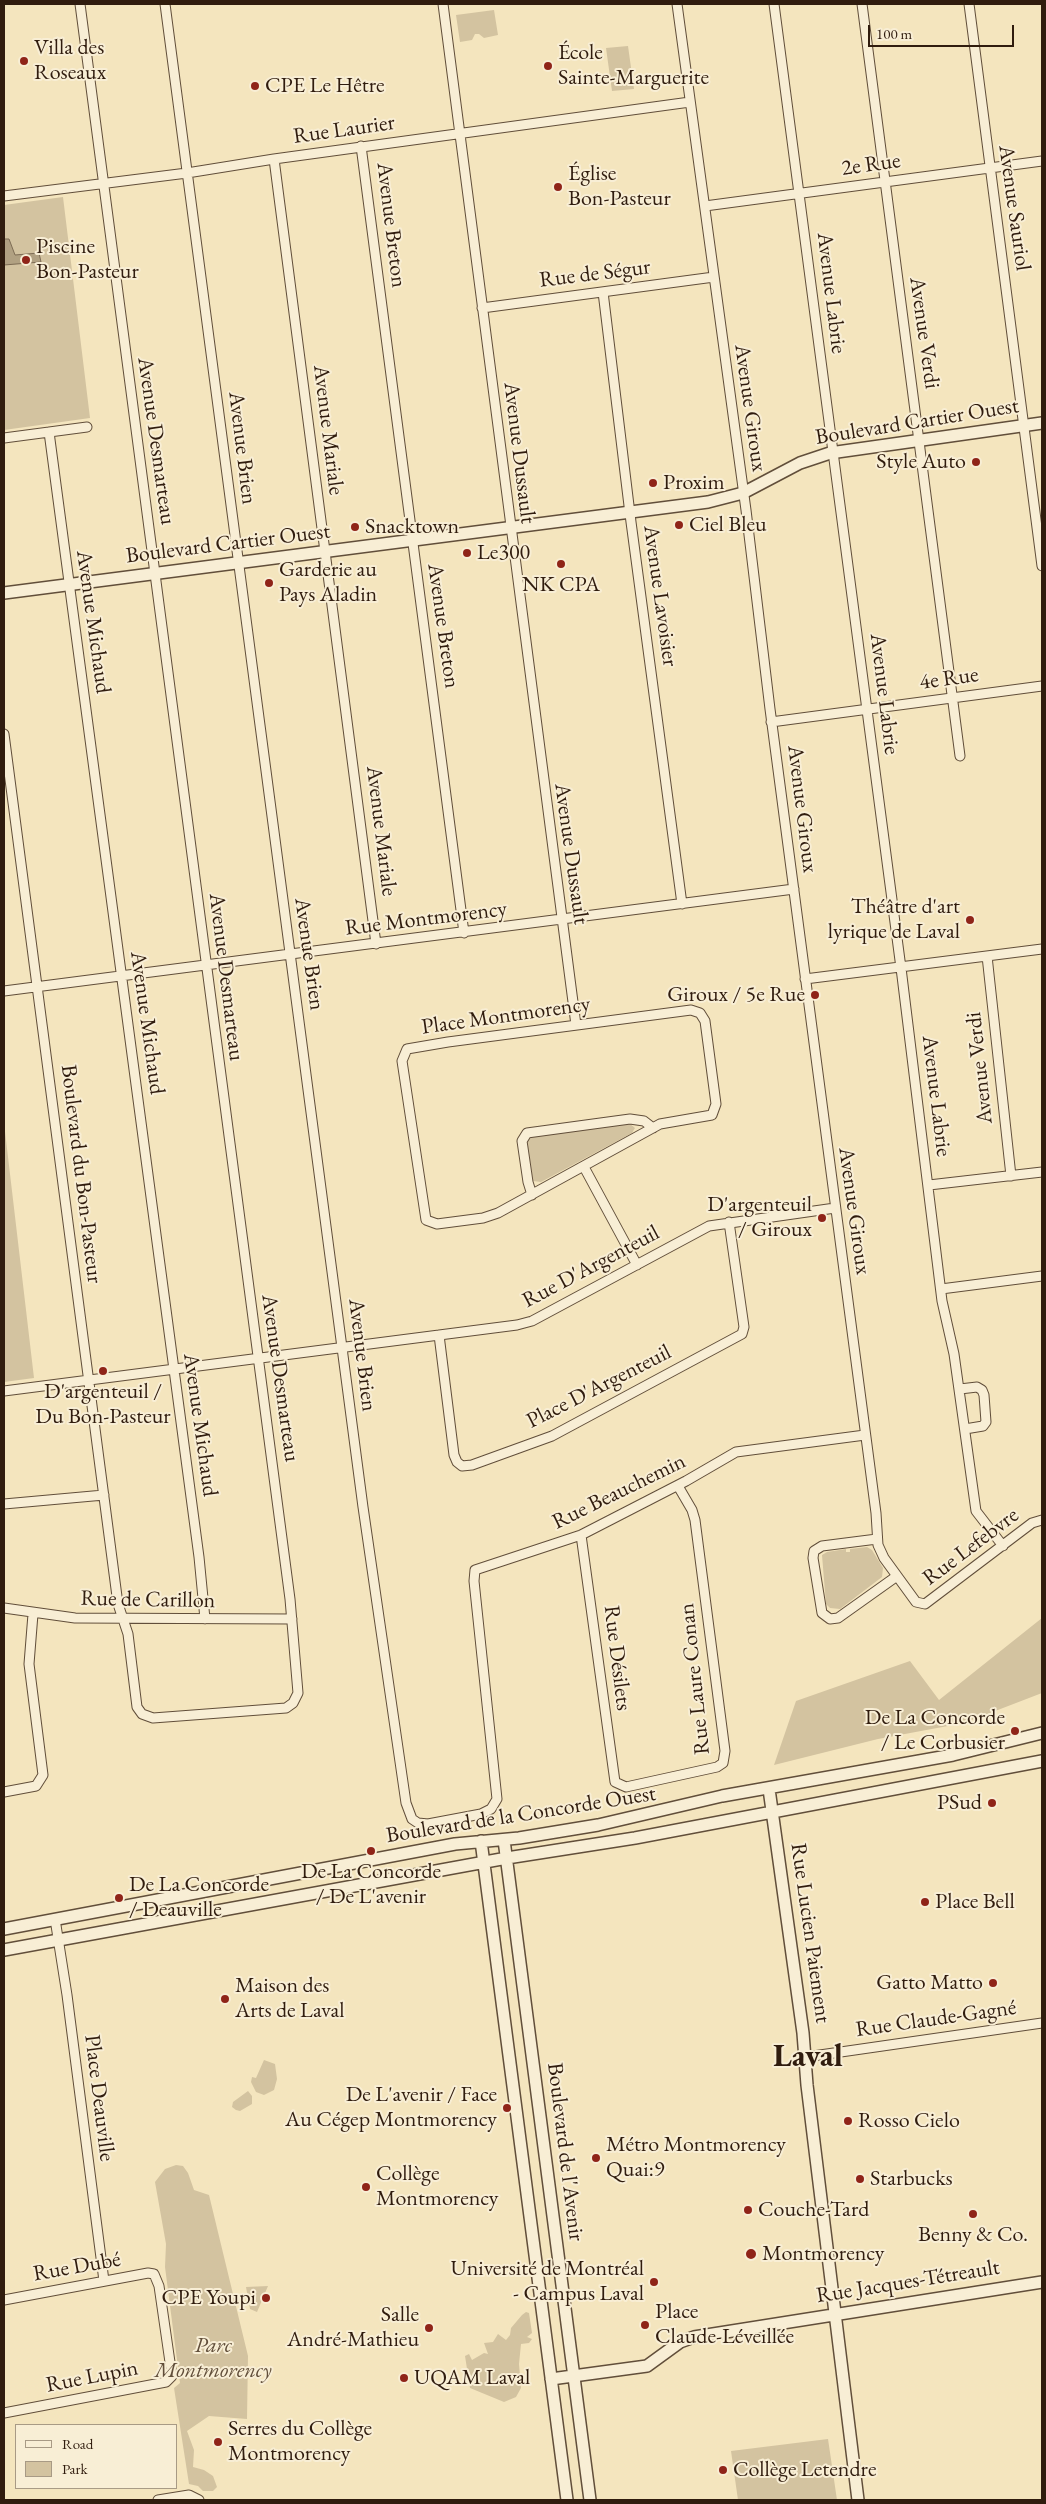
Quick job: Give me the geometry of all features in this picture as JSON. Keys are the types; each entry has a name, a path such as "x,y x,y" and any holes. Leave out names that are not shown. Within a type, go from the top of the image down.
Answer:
{"street":[{"name":"Avenue Desmarteau","path":"80,4 259,1359 292,1619 298,1689 296,1699 291,1705 283,1708 153,1718 142,1714 137,1707 128,1634 123,1619"},
{"name":"Avenue Brien","path":"165,4 364,1515 407,1811 416,1822 428,1824 483,1814 495,1805"},
{"name":"Avenue Dussault","path":"442,4 576,1025"},
{"name":"Avenue Giroux","path":"677,4 876,1513 877,1539 881,1553 916,1602 922,1604"},
{"name":"Avenue Labrie","path":"774,4 901,968 941,1289 960,1389 976,1511 1003,1546"},
{"name":"Avenue Verdi","path":"862,4 960,756"},
{"name":"Avenue Sauriol","path":"969,4 1042,566"},
{"name":"Rue Laurier","path":"4,196 187,173 361,146 690,102"},
{"name":"Avenue Breton","path":"361,146 464,933"},
{"name":"Avenue Mariale","path":"274,159 376,944"},
{"name":"2e Rue","path":"705,206 1042,161"},
{"name":"Rue de Ségur","path":"482,308 714,277"},
{"name":"Avenue Lavoisier","path":"603,292 682,904"},
{"name":"Boulevard Cartier Ouest","path":"4,593 704,503 743,493 805,461 833,452 1042,423"},
{"path":"4,438 87,427"},
{"name":"Avenue Michaud","path":"49,432 174,1370 205,1619"},
{"name":"4e Rue","path":"771,722 1042,686"},
{"name":"Boulevard du Bon-Pasteur","path":"4,734 118,1604 123,1619"},
{"name":"Rue Montmorency","path":"4,991 794,889"},
{"path":"805,980 1042,949"},
{"name":"Avenue Verdi","path":"987,956 1010,1176"},
{"name":"Place Montmorency","path":"691,1010 702,1014 705,1021 715,1111 708,1118 662,1123 653,1128 502,1211 483,1218 437,1224 427,1221 423,1213 403,1055 405,1051 412,1047 691,1010"},
{"path":"532,1195 528,1182 522,1141 525,1134 630,1119 647,1122 653,1128"},
{"path":"584,1167 637,1265"},
{"path":"929,1185 1042,1172"},
{"name":"Rue D'Argenteuil","path":"4,1390 174,1370 527,1323 703,1229 729,1222 835,1208"},
{"name":"Place D'Argenteuil","path":"439,1335 456,1462 462,1466 472,1465 552,1436 734,1340 742,1334 744,1327 729,1222"},
{"path":"941,1289 1042,1276"},
{"path":"960,1389 977,1388 982,1390 984,1395 986,1422 983,1426 965,1429"},
{"name":"Rue Beauchemin","path":"495,1805 498,1794 474,1572 478,1568 581,1535 678,1486 742,1450 865,1435"},
{"name":"Rue Laure Conan","path":"617,1784 626,1787 711,1769 721,1765 724,1759 694,1515 678,1486"},
{"path":"4,1504 104,1495"},
{"name":"Rue Lefebvre","path":"922,1604 930,1602 1032,1524 1042,1520"},
{"name":"Rue Désilets","path":"581,1535 612,1768 617,1784"},
{"path":"877,1539 822,1546 814,1551 813,1560 822,1612 830,1619 838,1618 897,1576"},
{"name":"Rue de Carillon","path":"4,1608 34,1614 75,1618 292,1619"},
{"path":"4,1792 36,1786 43,1778 29,1664 34,1614"},
{"name":"Boulevard de la Concorde Ouest","path":"4,1928 455,1844 504,1840 598,1826 722,1796 953,1755 1042,1733"},
{"name":"Boulevard de la Concorde Ouest","path":"4,1950 484,1862 626,1839 1042,1761"},
{"name":"Rue Lucien Paiement","path":"769,1789 806,2057 807,2085 858,2500"},
{"name":"Boulevard de l'Avenir","path":"504,1840 590,2500"},
{"name":"Boulevard de l'Avenir","path":"481,1841 567,2500"},
{"name":"Place Deauville","path":"55,1919 104,2281"},
{"name":"Rue Claude-Gagné","path":"806,2057 1042,2023"},
{"name":"Rue Dubé","path":"4,2300 148,2273 156,2276"},
{"name":"Rue Lupin","path":"4,2413 170,2380 172,2375 156,2276"},
{"name":"Rue Jacques-Tétreault","path":"551,2379 647,2366 689,2338 1042,2282"},
{"path":"158,2500 189,2495 199,2500"}],"green space":[{"path":"494,10 498,35 484,38 479,34 475,34 472,40 460,42 456,15"},
{"path":"628,46 634,89 612,91 606,48"},
{"path":"63,197 90,418 4,430 4,205"},
{"path":"4,1123 34,1378 4,1382"},
{"path":"629,1123 635,1128 632,1133 541,1182 533,1181 527,1142 531,1136"},
{"path":"867,1547 872,1550 883,1568 882,1577 840,1609 830,1608 826,1604 822,1555 827,1552 846,1549 846,1552 850,1552 850,1549"},
{"path":"1042,1618 1042,1693 964,1723 878,1739 774,1765 796,1701 910,1661 939,1700"},
{"path":"264,2060 275,2064 277,2079 274,2090 264,2095 256,2092 251,2082 252,2077 256,2078"},
{"path":"248,2091 252,2096 252,2104 240,2111 232,2107 233,2102"},
{"name":"Parc Montmorency","path":"176,2165 183,2166 188,2173 194,2190 209,2195 248,2356 247,2419 209,2416 187,2431 194,2450 193,2467 204,2470 213,2476 217,2487 213,2491 203,2491 198,2486 189,2484 174,2388 180,2383 165,2267 166,2244 155,2182 165,2169"},
{"path":"268,2286 257,2312 250,2309 246,2287"},
{"path":"526,2312 529,2313 532,2333 527,2337 532,2339 529,2343 521,2344 519,2364 521,2388 516,2397 504,2402 470,2388 465,2356 469,2354 472,2360 484,2353 488,2354 484,2343 493,2342 498,2334 506,2340 510,2335 511,2328"},
{"path":"828,2439 837,2500 738,2500 731,2451"}],"shaded area":[{"name":"Piscine Bon-Pasteur","path":"4,239 9,239 15,255 39,253 41,262 4,265"}],"place":[{"name":"Villa des Roseaux","path":"24,61"},
{"name":"École Sainte-Marguerite","path":"548,66"},
{"name":"CPE Le Hêtre","path":"255,86"},
{"name":"Église Bon-Pasteur","path":"558,187"},
{"name":"Piscine Bon-Pasteur","path":"26,260"},
{"name":"Style Auto","path":"976,462"},
{"name":"Proxim","path":"653,483"},
{"name":"Ciel Bleu","path":"679,525"},
{"name":"Snacktown","path":"355,527"},
{"name":"Le300","path":"467,553"},
{"name":"NK CPA","path":"561,564"},
{"name":"Garderie au Pays Aladin","path":"269,583"},
{"name":"Théâtre d'art lyrique de Laval","path":"970,920"},
{"name":"Giroux / 5e Rue","path":"815,995"},
{"name":"D'argenteuil / Giroux","path":"822,1218"},
{"name":"D'argenteuil / Du Bon-Pasteur","path":"103,1371"},
{"name":"De La Concorde / Le Corbusier","path":"1015,1731"},
{"name":"PSud","path":"992,1803"},
{"name":"De La Concorde / De L'avenir","path":"371,1851"},
{"name":"De La Concorde / Deauville","path":"119,1898"},
{"name":"Place Bell","path":"925,1902"},
{"name":"Gatto Matto","path":"993,1983"},
{"name":"Maison des Arts de Laval","path":"225,1999"},
{"name":"De L'avenir / Face Au Cégep Montmorency","path":"507,2108"},
{"name":"Rosso Cielo","path":"848,2121"},
{"name":"Métro Montmorency Quai:9","path":"596,2158"},
{"name":"Starbucks","path":"860,2179"},
{"name":"Collège Montmorency","path":"366,2187"},
{"name":"Couche-Tard","path":"748,2210"},
{"name":"Benny & Co.","path":"973,2214"},
{"name":"Montmorency","path":"751,2254"},
{"name":"Université de Montréal - Campus Laval","path":"654,2282"},
{"name":"CPE Youpi","path":"266,2298"},
{"name":"Place Claude-Léveillée","path":"645,2325"},
{"name":"Salle André-Mathieu","path":"429,2328"},
{"name":"UQAM Laval","path":"404,2378"},
{"name":"Serres du Collège Montmorency","path":"218,2442"},
{"name":"Collège Letendre","path":"723,2470"}],"district":[{"name":"Laval","path":"808,2057"}]}
